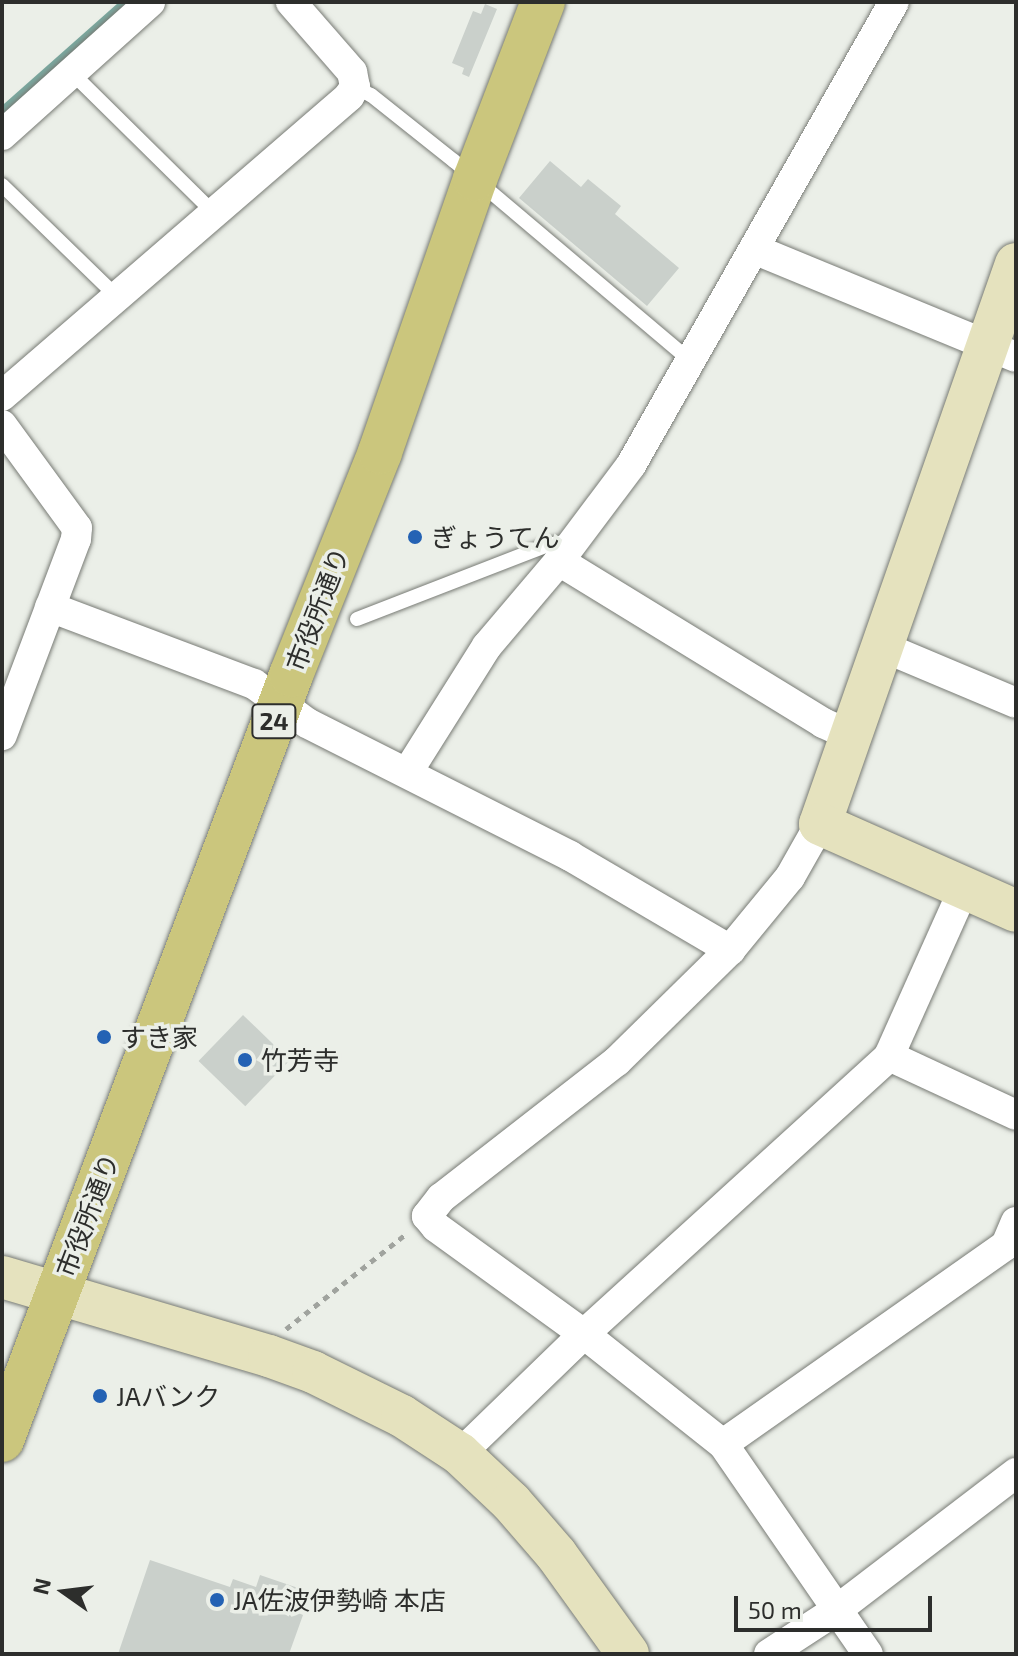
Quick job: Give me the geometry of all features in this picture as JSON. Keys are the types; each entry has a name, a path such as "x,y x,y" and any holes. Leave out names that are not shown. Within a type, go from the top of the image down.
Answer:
{"main road":[{"name":"市役所通り","path":"2,1440 281,703 380,452 475,179 543,2"}],"street":[{"path":"6,124 150,2"},
{"path":"2,396 355,87 352,72 291,2"},
{"path":"407,773 487,646 631,465 894,2"},
{"path":"754,249 1001,351"},
{"path":"868,1654 723,1444 584,1334 436,1227 427,1216 441,1198 617,1061 730,950 790,877 820,824 883,647 1001,351 1016,264"},
{"path":"2,425 77,528 2,735"},
{"path":"565,551 823,723 852,736"},
{"path":"50,607 254,684 307,723 570,856 730,950"},
{"path":"883,647 1016,703"},
{"path":"820,824 1016,911"},
{"path":"460,1454 584,1334 889,1056 964,888"},
{"path":"889,1056 1016,1115"},
{"path":"723,1444 1006,1245 1016,1222"},
{"path":"2,1277 313,1372 379,1403 460,1454 533,1525 628,1654"},
{"path":"769,1654 838,1609 1016,1473"}],"lane":[{"path":"71,72 214,213"},
{"path":"355,87 371,95 475,179 691,361"},
{"path":"2,185 116,296"},
{"path":"357,619 548,545 565,551"}],"path":[{"path":"283,1333 414,1228"}],"building":[{"path":"485,4 497,9 469,77 462,74 464,68 452,63 473,11 481,14"},
{"path":"550,161 581,187 588,179 621,206 615,214 679,268 647,306 519,198"},
{"name":"竹芳寺","path":"243,1015 290,1060 245,1106 199,1061"},
{"name":"JA佐波伊勢崎 本店","path":"150,1560 230,1587 233,1579 256,1587 260,1575 301,1589 294,1611 303,1615 289,1654 118,1654"}],"waterway":[{"path":"2,111 125,2"}],"place":[{"name":"ぎょうてん","path":"415,537"},
{"name":"すき家","path":"104,1037"},
{"name":"竹芳寺","path":"245,1060"},
{"name":"JAバンク","path":"100,1396"},
{"name":"JA佐波伊勢崎 本店","path":"217,1600"}]}
